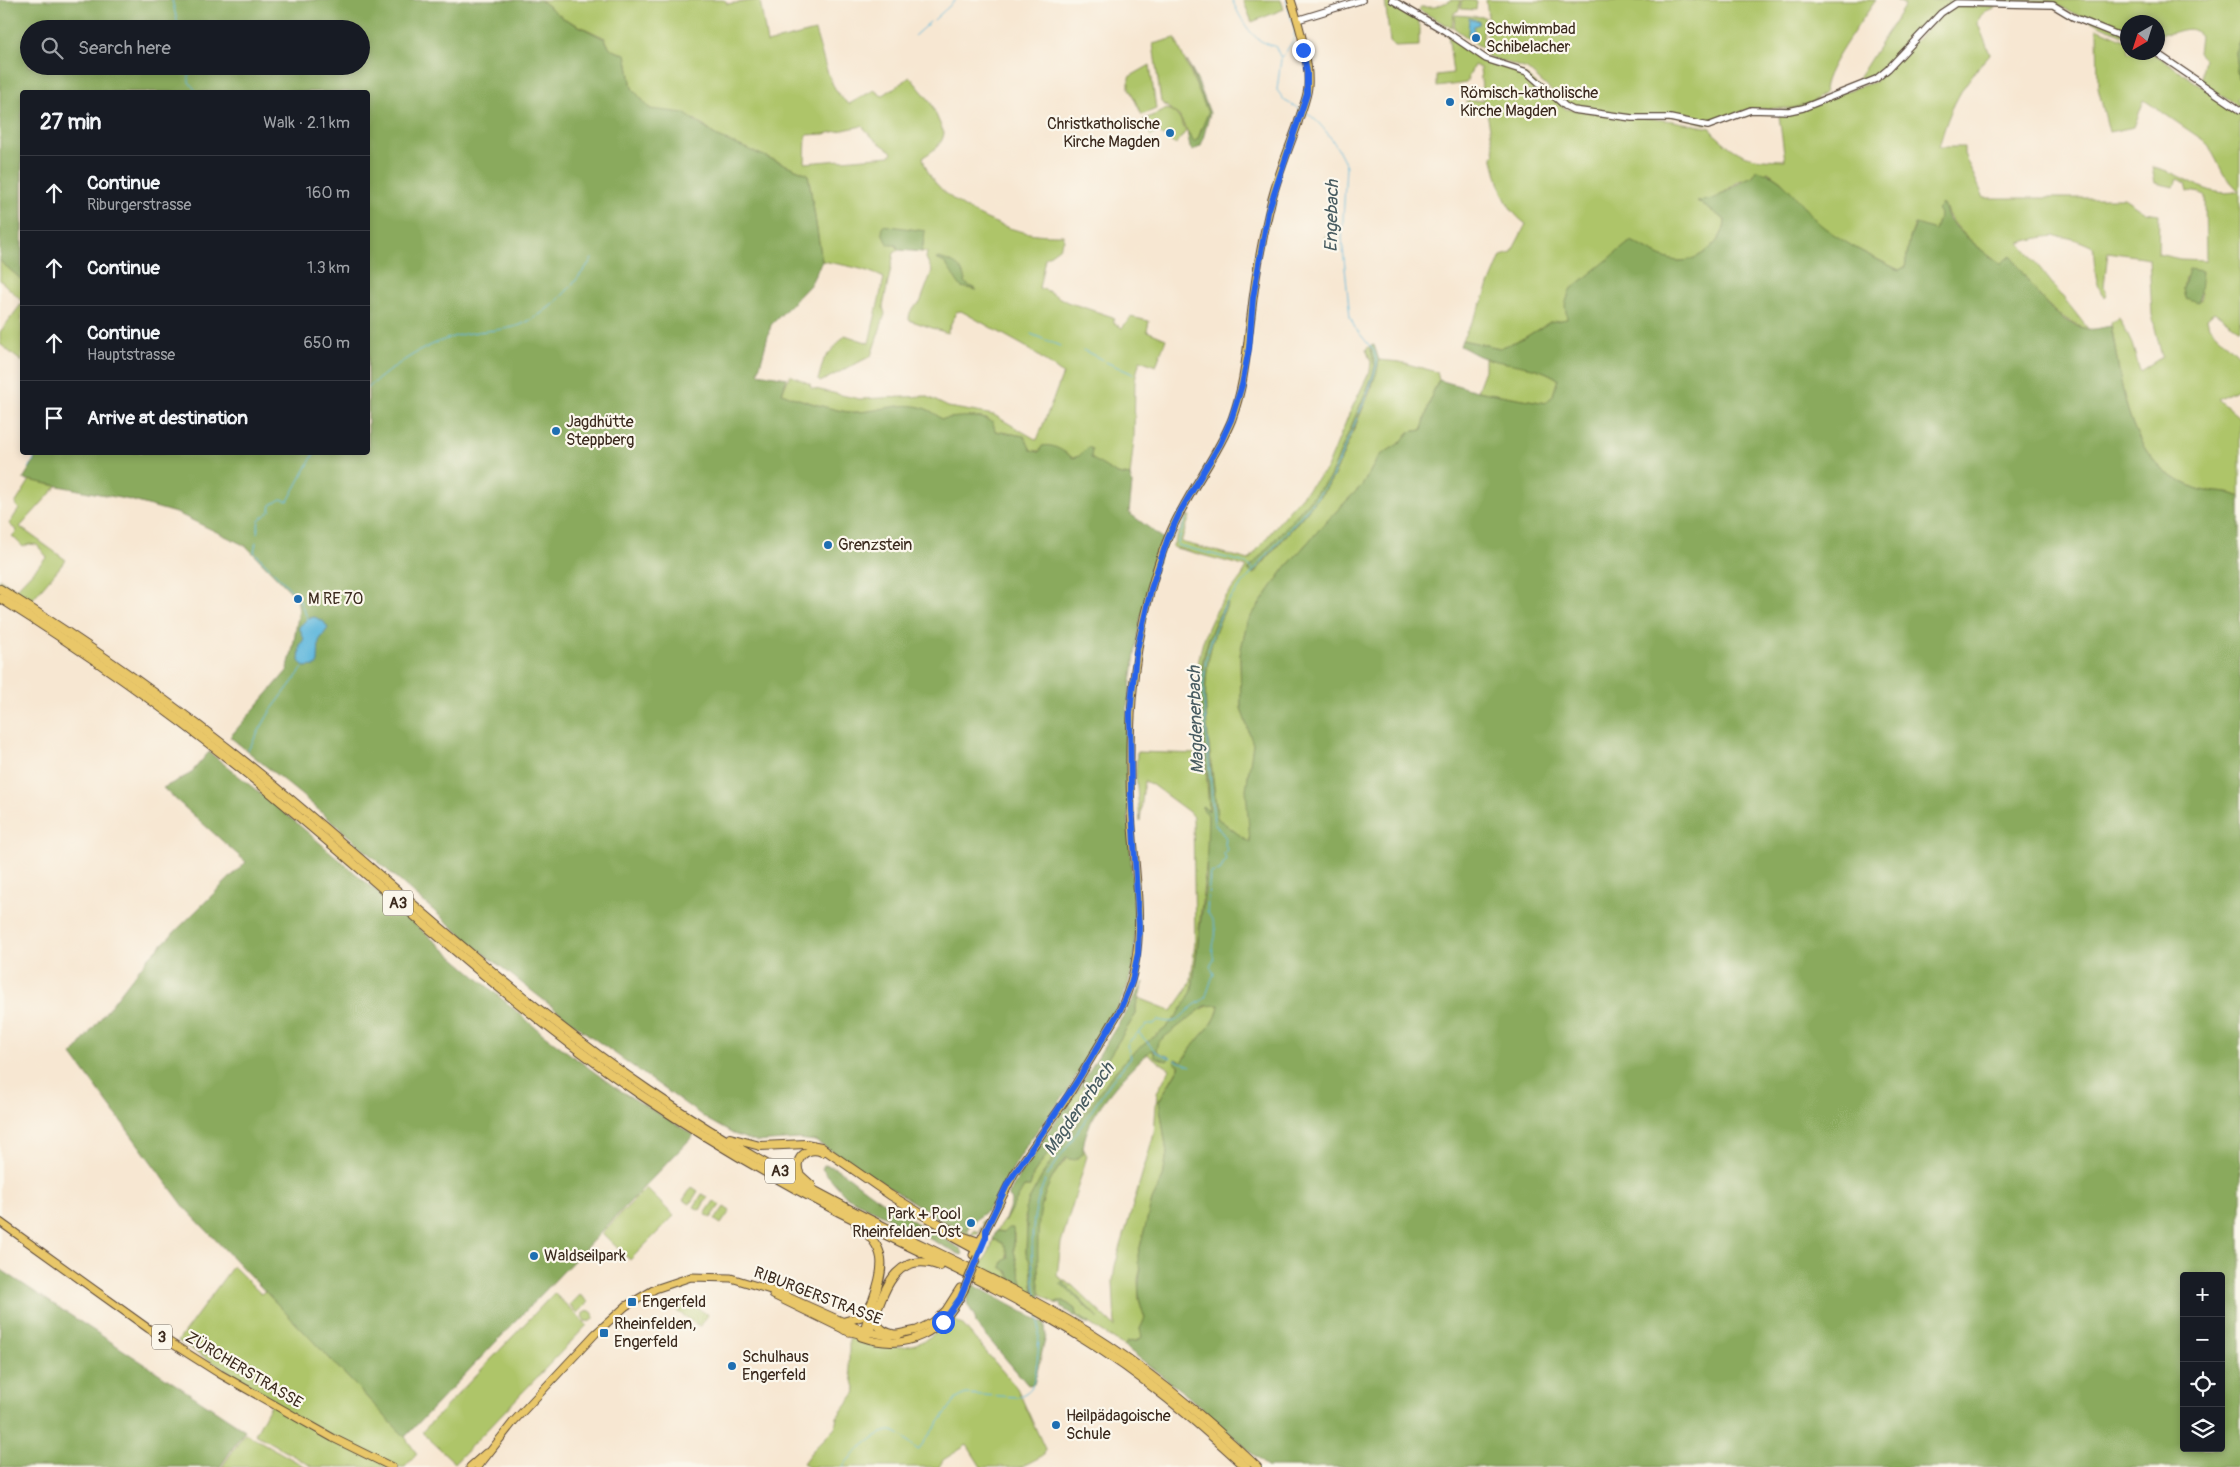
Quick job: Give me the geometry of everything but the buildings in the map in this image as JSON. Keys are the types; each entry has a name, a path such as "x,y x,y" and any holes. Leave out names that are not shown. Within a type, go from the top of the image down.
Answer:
{"highway":[{"name":"A3","path":"0,589 110,661 204,730 301,808 451,939 530,1004 619,1070 712,1132 848,1209 1018,1297 1141,1377 1195,1421 1246,1467"},
{"name":"A3","path":"0,598 97,661 213,747 309,825 483,976 568,1042 643,1096 707,1138 836,1211 975,1279 1055,1313 1103,1342 1145,1371 1194,1410 1257,1467"},
{"path":"712,1132 753,1146 806,1144 821,1147 890,1195 960,1236 977,1250"},
{"path":"848,1209 811,1184 798,1171 800,1158 807,1151 819,1150 920,1219 977,1250"},
{"path":"836,1211 870,1236 877,1245 882,1260 881,1279 872,1303 866,1334"},
{"path":"866,1334 875,1318 890,1279 906,1264 916,1262 930,1263 975,1279"},
{"path":"844,1326 860,1317 872,1303"},
{"path":"875,1318 881,1329 897,1335"},
{"path":"844,1326 866,1334"}],"main road":[{"name":"RIBURGERSTRASSE","path":"866,1334 894,1342 920,1337 940,1325 962,1289 977,1250 1008,1183 1076,1083 1120,1010 1132,981 1138,953 1139,927 1130,785 1130,713 1136,654 1151,589 1168,538 1181,510 1211,460 1231,420 1242,385 1249,348 1253,298 1268,212 1302,110 1308,83 1297,20 1291,0"},
{"name":"ZÜRCHERSTRASSE","path":"0,1222 149,1329 220,1374 332,1438 384,1465 392,1467"},
{"name":"RIBURGERSTRASSE","path":"470,1467 488,1451 608,1321 626,1306 655,1289 680,1281 717,1280 755,1288 844,1326"},
{"name":"RIBURGERSTRASSE","path":"866,1334 897,1335 917,1330 928,1326 953,1306"},
{"name":"RIBURGERSTRASSE","path":"478,1467 488,1451"}],"street":[{"path":"1297,20 1362,0"},
{"path":"1392,0 1445,31 1486,59 1527,72 1565,106 1573,110 1632,118 1670,118 1703,126 1714,125 1751,110 1797,110 1870,82 1888,69 1941,12 1956,3 2053,5 2073,17 2120,36"},
{"path":"2165,59 2240,110"}],"green space":[{"path":"0,0 540,0 563,18 605,39 608,46 613,50 626,54 632,88 650,109 684,113 718,137 808,174 822,261 810,285 771,325 758,373 787,378 782,393 815,404 849,412 908,405 930,411 941,419 967,417 987,419 993,422 995,431 1024,436 1031,450 1039,452 1042,446 1046,445 1059,449 1073,458 1079,456 1088,447 1092,449 1091,458 1117,474 1130,476 1132,484 1129,513 1164,539 1140,621 1127,709 1127,786 1135,935 1134,963 1127,988 1115,1014 1066,1093 1030,1140 987,1211 964,1230 937,1217 815,1141 799,1139 756,1142 733,1134 708,1120 582,1030 473,945 305,798 230,737 287,671 299,610 297,598 246,546 179,514 130,500 23,479 36,455 370,455 370,90 20,90 20,278 0,261"},
{"path":"540,0 723,0 727,4 760,0 767,43 815,31 831,81 842,98 849,104 874,90 882,96 910,77 930,101 944,133 939,144 923,157 927,171 936,184 948,196 963,206 995,223 1029,233 1063,235 1064,240 1059,248 1045,258 1039,288 1067,302 1113,317 1114,323 1122,328 1131,317 1149,321 1147,331 1166,339 1156,366 1140,360 1135,379 1134,439 1130,476 1117,474 1094,461 1091,458 1088,447 1079,456 1073,458 1058,452 1030,450 1024,436 995,431 988,419 972,417 941,419 931,411 909,406 848,412 782,393 790,375 810,384 811,388 859,399 926,396 948,407 994,415 1037,440 1063,374 1026,347 961,311 956,312 947,333 909,320 912,310 920,303 932,271 926,258 927,252 922,252 925,231 908,230 896,245 899,250 894,253 883,307 885,314 871,356 820,382 818,380 824,359 845,335 869,343 884,278 862,269 822,261 808,174 718,137 696,120 650,109 632,88 626,54 613,50 605,38 563,18","holes":["862,126 874,139 892,152 890,156 805,163 806,135 824,134"]},
{"path":"1243,0 1281,0 1284,9 1252,22"},
{"path":"1385,0 1419,18 1419,46 1395,47 1390,42"},
{"path":"1452,0 1460,0 1459,10 1454,13 1452,28 1419,10 1420,7 1435,7"},
{"path":"1461,0 1477,1 1476,10 1461,9"},
{"path":"1486,0 1876,0 1835,61 1825,85 1825,93 1812,102 1793,108 1749,109 1706,124 1678,116 1636,116 1574,108 1564,102 1527,69 1486,56 1488,15"},
{"path":"1896,0 2240,0 2240,40 2235,52 2238,78 2240,78 2240,95 2237,99 2238,102 2240,100 2240,108 2202,82 2204,59 2198,53 2200,36 2196,32 2187,29 2165,33 2165,15 2120,15 2120,34 2051,2 1955,1 1935,15 1885,68 1854,85 1905,5"},
{"path":"1953,5 1995,6 1981,15 1978,24 1990,54 1971,76 1958,97 1952,108 1939,147 1964,147 1964,154 1984,198 2124,198 2145,212 2159,214 2158,254 2180,259 2206,260 2205,196 2201,193 2188,191 2186,183 2177,179 2174,187 2155,183 2152,167 2174,174 2205,189 2227,193 2239,191 2224,175 2209,146 2203,140 2144,100 2134,127 2109,132 2098,88 2097,28 2120,38 2120,60 2164,60 2240,113 2240,329 2214,312 2207,318 2209,326 2240,356 2240,388 2218,399 2240,418 2240,497 2230,493 2201,490 2169,475 2149,454 2131,420 2125,401 2111,323 2119,317 2132,344 2140,371 2162,357 2152,315 2149,258 2108,252 2104,286 2107,296 2105,298 2101,293 2097,280 2093,247 2074,239 2057,236 2020,243 2089,330 2064,317 2043,300 2026,279 2011,255 2000,264 1977,246 1953,222 1946,208 1940,214 1935,230 1915,224 1910,238 1905,267 1899,270 1849,245 1822,227 1781,181 1768,172 1739,181 1706,206 1725,220 1721,235 1702,254 1686,260 1672,260 1630,241 1568,319 1550,322 1524,338 1500,348 1462,340 1480,307 1501,256 1511,253 1526,224 1518,218 1503,194 1492,156 1495,154 1487,113 1466,111 1467,101 1483,100 1480,68 1474,65 1466,83 1437,87 1437,75 1453,73 1448,34 1490,64 1514,69 1527,76 1566,109 1673,121 1711,128 1713,133 1731,148 1753,158 1785,160 1779,116 1781,112 1874,82","holes":["2185,277 2201,293 2201,300 2185,298 2183,289"]},
{"name":"Schwimmbad Schibelacher","path":"1455,15 1485,17 1482,48 1454,28"},
{"path":"1175,38 1208,113 1198,139 1194,143 1179,116 1161,102 1153,44"},
{"path":"2240,40 2240,78 2238,78 2235,52"},
{"path":"1187,61 1198,82 1210,113 1201,146 1193,151 1190,148 1187,131 1194,142 1198,138 1208,113"},
{"path":"1150,65 1156,109 1142,115 1129,88 1129,77"},
{"path":"1167,109 1177,115 1186,131 1177,143 1174,144 1158,132 1151,136 1143,120"},
{"path":"1756,170 1777,178 1825,228 1861,251 1899,270 1905,267 1910,238 1916,224 1935,230 1940,214 1937,209 1942,204 1949,219 1955,226 2000,264 2011,255 2043,300 2064,319 2076,326 2088,329 2111,326 2121,383 2131,421 2149,455 2165,472 2195,488 2230,493 2240,497 2240,1467 1267,1467 1189,1397 1124,1346 1127,1342 1137,1341 1142,1337 1140,1329 1145,1318 1139,1293 1141,1268 1138,1263 1138,1255 1152,1200 1163,1177 1167,1153 1159,1101 1180,1066 1174,1063 1176,1059 1182,1062 1216,1017 1219,1005 1205,1006 1158,1042 1156,1050 1170,1057 1167,1061 1154,1056 1154,1051 1151,1050 1130,1071 1097,1111 1084,1140 1083,1154 1075,1160 1066,1158 1056,1172 1048,1186 1040,1214 1038,1228 1038,1275 1040,1298 1034,1294 1031,1264 1026,1253 1027,1226 1025,1209 1029,1200 1046,1169 1111,1076 1130,1055 1166,1028 1179,1013 1192,991 1206,878 1208,815 1202,806 1209,811 1201,705 1201,679 1204,654 1212,629 1226,603 1228,604 1216,631 1209,657 1206,683 1208,736 1217,818 1250,843 1246,789 1253,744 1241,708 1240,654 1247,622 1285,568 1363,484 1379,456 1400,443 1409,432 1422,430 1432,394 1439,380 1477,391 1546,403 1553,395 1558,379 1550,374 1482,357 1460,346 1462,340 1500,348 1524,338 1550,322 1567,319 1565,305 1570,290 1631,241 1672,260 1686,260 1702,254 1721,235 1725,220 1697,201 1720,195 1753,176"},
{"path":"883,225 925,231 922,252 899,250 896,245 889,245 882,233"},
{"path":"1332,233 1335,234 1335,246 1327,246 1324,237"},
{"path":"939,258 958,266 966,284 977,290 961,287 945,263 936,259"},
{"path":"0,261 20,278 20,299 0,280"},
{"path":"2189,269 2202,271 2199,302 2185,298 2183,289"},
{"path":"20,306 20,360 0,344 0,332"},
{"path":"1374,345 1379,360 1377,372 1335,474 1325,490 1253,574 1248,570 1330,477 1372,377 1375,366 1370,346"},
{"path":"1370,346 1375,366 1372,377 1330,477 1248,570 1254,574 1325,490 1335,474 1372,387 1379,360 1400,362 1437,372 1439,380 1432,394 1422,430 1409,432 1400,443 1379,456 1363,484 1285,568 1247,622 1240,654 1241,708 1253,744 1251,765 1248,773 1250,843 1217,818 1208,736 1206,683 1215,631 1227,605 1226,603 1216,621 1205,650 1200,680 1209,812 1203,806 1208,815 1208,848 1192,991 1179,1013 1166,1028 1130,1055 1111,1076 1046,1169 1029,1200 1025,1218 1027,1226 1026,1253 1031,1264 1034,1294 1021,1288 1022,1283 1014,1251 1014,1233 996,1231 1005,1221 1014,1201 1024,1187 1030,1187 1033,1175 1052,1146 1082,1110 1094,1080 1136,1014 1136,1005 1139,998 1172,1011 1191,980 1195,942 1193,817 1151,784 1144,781 1140,822 1136,776 1137,752 1201,754 1197,715 1197,679 1202,644 1218,608 1247,567 1172,547 1187,516 1190,516 1181,542 1249,560 1287,512 1327,468 1349,414 1370,371 1371,362 1366,349"},
{"path":"1485,358 1523,365 1550,374 1558,379 1553,395 1546,403 1477,391 1485,370"},
{"path":"30,480 57,486 20,527 66,560 30,602 0,583 0,579 16,589 47,557 37,545 29,544 23,547 12,536 17,531 9,524 19,509 15,504"},
{"path":"209,752 292,819 543,1034 616,1088 694,1135 405,1437 186,1209 72,1055 147,959 246,862 163,788 190,774"},
{"path":"1144,982 1136,1005 1136,1014 1094,1080 1082,1110 1052,1147 1033,1175 1030,1187 1024,1187 1004,1222 1012,1200 1009,1194 1020,1174 1068,1102 1071,1106 1070,1116 1072,1117 1085,1091 1082,1085 1073,1097"},
{"path":"1212,1004 1219,1005 1216,1017 1182,1062 1176,1059 1180,1065 1159,1101 1167,1153 1163,1177 1152,1200 1138,1255 1141,1267 1138,1279 1139,1300 1145,1318 1140,1329 1142,1337 1137,1341 1128,1342 1124,1346 1076,1315 1075,1309 1064,1301 1055,1303 1041,1294 1039,1289 1037,1247 1040,1210 1045,1193 1053,1177 1065,1161 1082,1145 1087,1156 1061,1243 1057,1276 1073,1286 1115,1327 1113,1281 1115,1266 1154,1134 1157,1092 1170,1069 1147,1054 1151,1050 1154,1051 1154,1056 1167,1061 1156,1049 1157,1042 1196,1012"},
{"path":"1082,1085 1085,1090 1072,1117 1069,1116 1071,1110 1068,1102"},
{"path":"824,1165 840,1171 893,1209 961,1249 963,1254 961,1255 847,1197 822,1169"},
{"path":"692,1187 698,1191 690,1204 683,1200"},
{"path":"646,1188 674,1216 630,1260 602,1233"},
{"path":"702,1194 708,1197 700,1210 694,1207"},
{"path":"714,1201 720,1205 711,1218 705,1214"},
{"path":"724,1207 730,1211 721,1224 715,1220"},
{"path":"937,1217 964,1230 968,1228 968,1232 971,1235 936,1219"},
{"path":"984,1220 984,1224 978,1234 971,1235 975,1230 978,1232 983,1225 981,1222"},
{"path":"1008,1228 1013,1228 1014,1251 1022,1283 1021,1288 1013,1284 1008,1272 1001,1267 1003,1261 1008,1258 1006,1251 1000,1242 993,1240 996,1231 1004,1232"},
{"path":"993,1240 1005,1246 1007,1254 1006,1269 1013,1284 980,1267"},
{"path":"233,1266 261,1294 265,1291 405,1437 417,1454 405,1467 313,1467 255,1434 274,1399 178,1341"},
{"path":"0,1269 245,1430 220,1467 0,1467"},
{"path":"1062,1281 1099,1319 1060,1283"},
{"path":"972,1284 1045,1324 1046,1336 1034,1384 1028,1385 976,1324 967,1303 968,1292"},
{"path":"554,1293 587,1325 455,1463 422,1432"},
{"path":"580,1295 588,1302 577,1313 570,1305"},
{"path":"685,1299 708,1315 700,1327 677,1311"},
{"path":"1064,1301 1075,1309 1076,1315 1089,1323 1088,1325 1062,1308 1061,1304 1055,1303"},
{"path":"588,1310 594,1316 588,1322 582,1316"},
{"path":"954,1320 963,1325 1017,1388 1045,1449 1044,1455 1021,1467 981,1467 967,1445 943,1460 939,1467 808,1467 803,1463 835,1428 837,1417 856,1392 849,1365 849,1338 877,1346 906,1346 925,1340"},
{"path":"245,1433 306,1467 222,1467"}],"water":[{"path":"1469,18 1479,21 1479,24 1474,26 1473,35 1468,35"},
{"path":"315,617 324,622 328,628 319,641 318,662 316,666 304,667 299,661 300,645 304,639 299,627 308,618"}],"waterway":[{"path":"172,0 177,20"},
{"path":"934,20 956,0"},
{"path":"1232,0 1248,29 1260,40 1275,46 1281,58"},
{"name":"Engebach","path":"1286,0 1295,31 1293,41 1281,59 1277,90 1285,101 1300,109"},
{"path":"914,36 930,22"},
{"path":"189,75 189,82 195,90"},
{"name":"Magdenerbach","path":"1036,1299 1032,1238 1036,1208 1046,1178 1111,1082 1131,1057 1127,1045 1129,1042 1148,1024 1154,1024 1158,1020 1170,1022 1177,1020 1204,999 1214,974 1210,966 1214,960 1213,947 1216,932 1207,912 1210,873 1220,871 1226,858 1224,854 1227,849 1225,845 1226,838 1214,823 1203,688 1206,659 1214,631 1224,607 1232,596 1318,496 1332,477 1368,392 1377,364 1374,351 1355,328 1350,317 1342,238 1346,166 1329,135 1317,121 1304,111"},
{"path":"370,252 372,248"},
{"path":"370,386 398,364 444,340 464,334 504,329 531,320 551,306 577,279 592,259"},
{"path":"1031,334 1060,346"},
{"path":"1083,350 1103,360"},
{"path":"1106,362 1133,374"},
{"path":"29,468 36,455"},
{"path":"257,533 259,520 270,511 271,505 281,499 288,501 313,455"},
{"path":"1186,519 1177,545 1246,563 1253,569"},
{"path":"256,542 254,552 297,596 308,619"},
{"path":"272,709 303,668"},
{"path":"248,750 271,710"},
{"path":"1139,1033 1156,1052 1171,1058"},
{"path":"1175,1060 1191,1066"},
{"name":"Magdenerbach","path":"842,1467 865,1444 879,1434 886,1432 892,1431 899,1434 918,1450 957,1398 966,1394 1017,1397 1023,1395 1031,1388 1037,1364 1039,1315"}],"place":[{"name":"Schwimmbad Schibelacher","path":"1476,38"},
{"name":"Römisch-katholische Kirche Magden","path":"1450,102"},
{"name":"Christkatholische Kirche Magden","path":"1170,133"},
{"name":"Jagdhütte Steppberg","path":"556,431"},
{"name":"Grenzstein","path":"828,545"},
{"name":"M RE 70","path":"298,599"},
{"name":"Park + Pool Rheinfelden-Ost","path":"971,1223"},
{"name":"Waldseilpark","path":"534,1256"},
{"name":"Engerfeld","path":"632,1302"},
{"name":"Rheinfelden, Engerfeld","path":"604,1333"},
{"name":"Schulhaus Engerfeld","path":"732,1366"},
{"name":"Heilpädagoische Schule","path":"1056,1425"}],"route":[{"path":"943,1322 956,1305 964,1290 986,1237 986,1230 1008,1183 1076,1083 1120,1010 1132,981 1138,953 1139,927 1131,813 1130,713 1136,654 1151,589 1168,538 1181,510 1220,444 1231,420 1242,385 1249,348 1253,298 1268,212 1307,94 1308,83 1303,50"}]}
